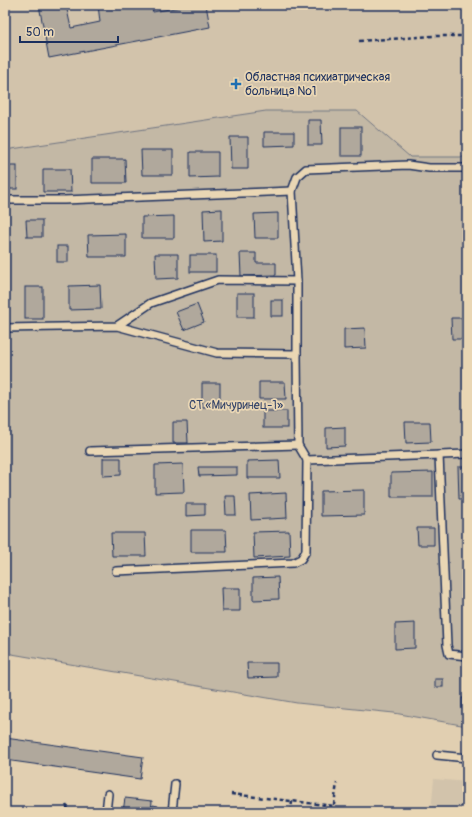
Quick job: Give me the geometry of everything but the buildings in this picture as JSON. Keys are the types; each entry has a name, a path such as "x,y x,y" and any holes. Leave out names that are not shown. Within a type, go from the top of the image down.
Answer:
{"lane":[{"path":"116,571 293,564 301,559 306,551 306,460 298,445 297,281 292,191 297,177 306,169 408,165 429,168 467,168"},
{"path":"5,200 64,200 292,191"},
{"path":"117,326 151,304 218,280 297,281"},
{"path":"5,328 117,326 217,354 297,354"},
{"path":"90,451 298,445"},
{"path":"306,460 467,454"},
{"path":"439,455 447,645 449,654 467,656"},
{"path":"437,755 467,758"},
{"path":"172,812 175,784"},
{"path":"106,812 108,794"}],"path":[{"path":"359,41 434,36 467,36"},
{"path":"333,812 337,783"},
{"path":"231,794 334,806"},
{"path":"291,812 292,801"},
{"path":"66,805 70,812"}],"shaded area":[{"name":"Областная психиатрическая больница №1","path":"5,5 40,5 50,58 210,27 206,5 467,5 467,157 410,157 357,111 266,111 5,150"},
{"path":"66,5 98,5 100,22 71,28"},
{"path":"434,779 467,782 467,812 431,812"}],"green space":[{"name":"СТ «Мичуринец-1»","path":"266,111 357,111 410,157 467,157 467,726 394,713 297,703 6,653 5,666 5,150"}],"place":[{"name":"Областная психиатрическая больница №1","path":"236,84"}]}
